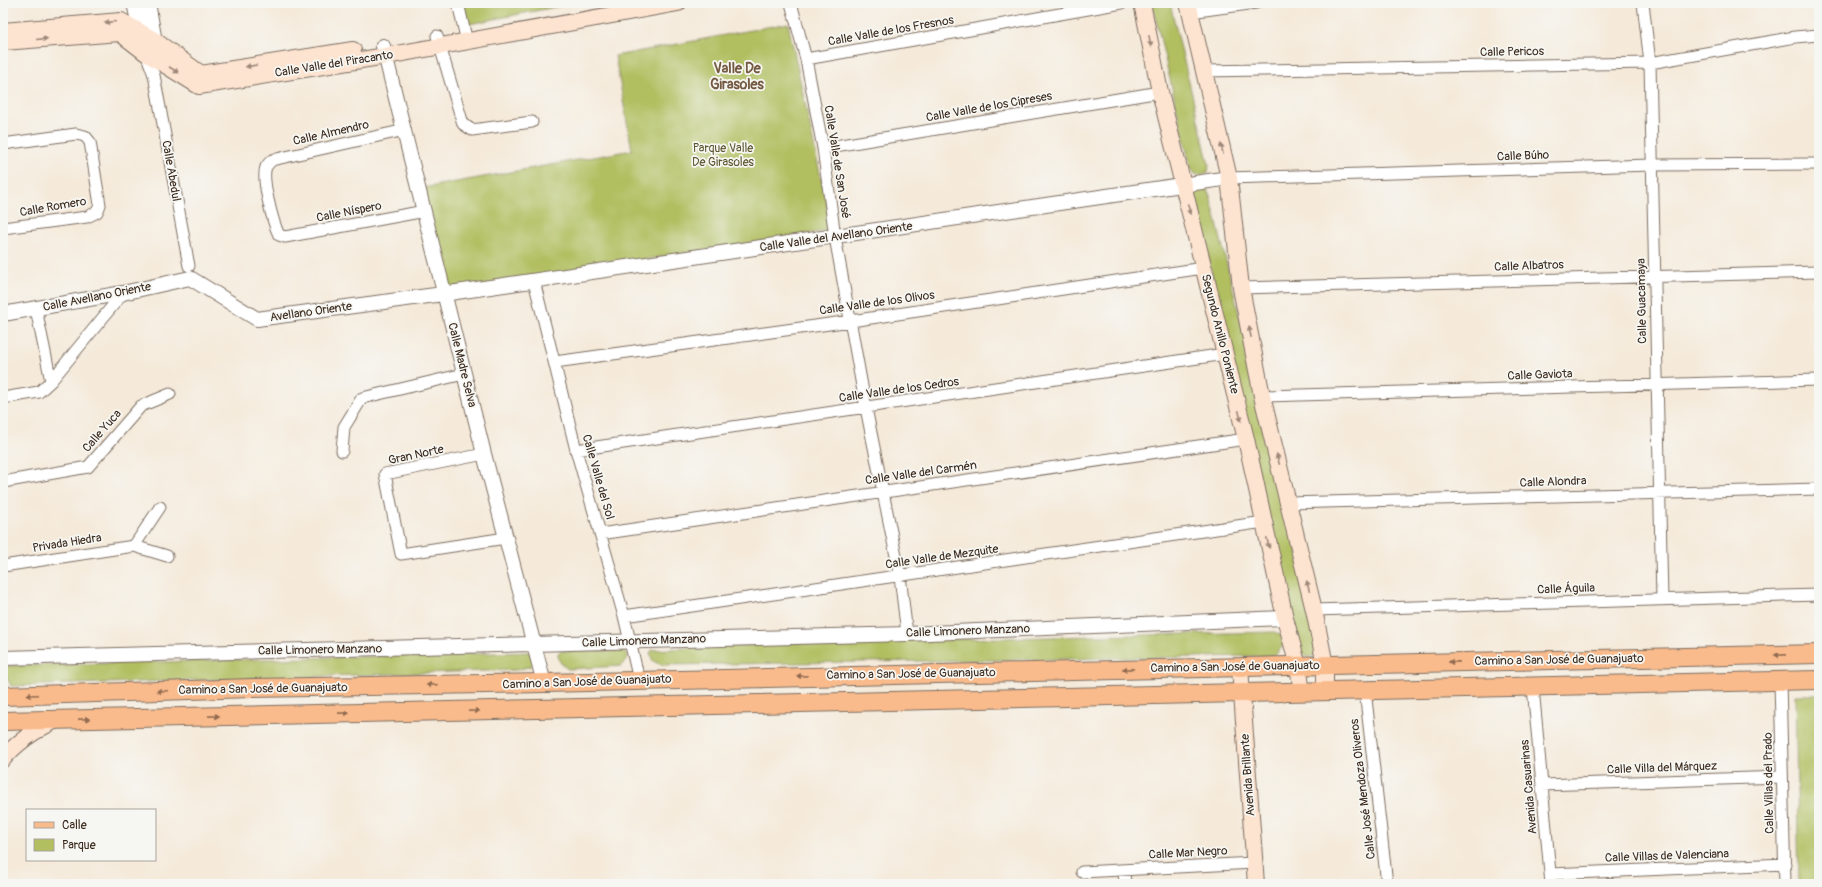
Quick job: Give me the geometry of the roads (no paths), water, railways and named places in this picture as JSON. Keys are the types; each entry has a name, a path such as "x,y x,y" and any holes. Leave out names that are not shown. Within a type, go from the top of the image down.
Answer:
{"main road":[{"name":"Calle Valle del Piracanto","path":"466,37 621,3"},
{"name":"Calle Valle del Piracanto","path":"3,42 120,32 153,51 199,86 438,41 678,3"},
{"name":"Segundo Anillo Poniente","path":"1142,3 1160,92 1246,439 1285,618 1298,666 1302,692"},
{"path":"1189,7 1229,178 1240,288 1262,396 1314,610 1325,665 1325,692"},
{"name":"Calle Valle del Piracanto","path":"3,31 121,21 139,31 153,51"},
{"name":"Camino a San José de Guanajuato","path":"3,696 252,688 544,683 1819,654"},
{"name":"Avenida Brillante","path":"1240,667 1256,884"},
{"name":"Camino a San José de Guanajuato","path":"3,721 1819,680"},
{"path":"3,759 11,749 33,731 57,719"}],"street":[{"path":"134,3 139,31"},
{"name":"Calle Abedul","path":"148,3 154,75 190,272"},
{"path":"458,3 466,37"},
{"name":"Calle Valle de San José","path":"791,3 806,59 823,148 835,237 866,408 900,576 907,634"},
{"name":"Calle Valle de los Fresnos","path":"806,59 1122,3"},
{"path":"1189,7 1256,3"},
{"name":"Calle Guacamaya","path":"1643,3 1650,63 1662,599"},
{"name":"Calle Pericos","path":"1203,71 1650,63 1819,35"},
{"path":"438,41 463,124 472,130 532,122"},
{"name":"Calle Madre Selva","path":"384,51 405,130 484,454 544,683"},
{"name":"Calle Valle de los Cipreses","path":"823,148 1160,92"},
{"name":"Calle Almendro","path":"278,235 274,224 264,178 266,167 272,160 405,130"},
{"name":"Calle Romero","path":"3,144 76,134 84,136 90,142 100,205 97,212 87,217 3,228"},
{"name":"Calle Búho","path":"1229,178 1652,164 1819,164"},
{"name":"Calle Valle del Avellano Oriente","path":"444,294 1229,178"},
{"name":"Calle Níspero","path":"278,235 285,237 425,211"},
{"name":"Calle Valle de los Olivos","path":"555,362 1203,268"},
{"name":"Calle Avellano Oriente","path":"3,314 123,293 190,272"},
{"name":"Avellano Oriente","path":"190,272 257,319 444,294"},
{"name":"Calle Albatros","path":"1240,288 1654,275 1819,272"},
{"name":"Calle Valle del Sol","path":"534,281 576,450 624,616 639,680"},
{"path":"3,398 39,392 51,381 123,293"},
{"path":"36,309 51,381"},
{"name":"Calle Valle de los Cedros","path":"576,450 1226,354"},
{"path":"342,451 344,427 362,398 464,374"},
{"name":"Calle Gaviota","path":"1262,396 1819,380"},
{"name":"Calle Yuca","path":"3,482 88,467 141,406 170,394"},
{"name":"Calle Valle del Carmén","path":"600,534 1246,439"},
{"name":"Gran Norte","path":"484,454 385,474 401,554 506,538"},
{"name":"Calle Alondra","path":"1288,503 1659,492 1819,489"},
{"path":"134,546 160,507"},
{"name":"Calle Valle de Mezquite","path":"624,616 1264,522"},
{"name":"Privada Hiedra","path":"3,566 134,546 167,556"},
{"name":"Calle Águila","path":"1314,610 1819,595"},
{"name":"Calle Limonero Manzano","path":"3,658 907,634 1285,618"},
{"name":"Calle Villas del Prado","path":"1780,681 1785,884"},
{"name":"Avenida Casuarinas","path":"1533,687 1550,879"},
{"name":"Calle José Mendoza Oliveros","path":"1365,690 1388,884"},
{"name":"Calle Villa del Márquez","path":"1542,785 1782,777"},
{"name":"Calle Mar Negro","path":"1082,872 1254,863"},
{"name":"Calle Villas de Valenciana","path":"1550,879 1784,864"},
{"path":"1124,870 1125,884"}],"district":[{"name":"Valle De Girasoles","path":"737,76"}],"park label":[{"name":"Parque Valle De Girasoles","path":"723,155"}]}
